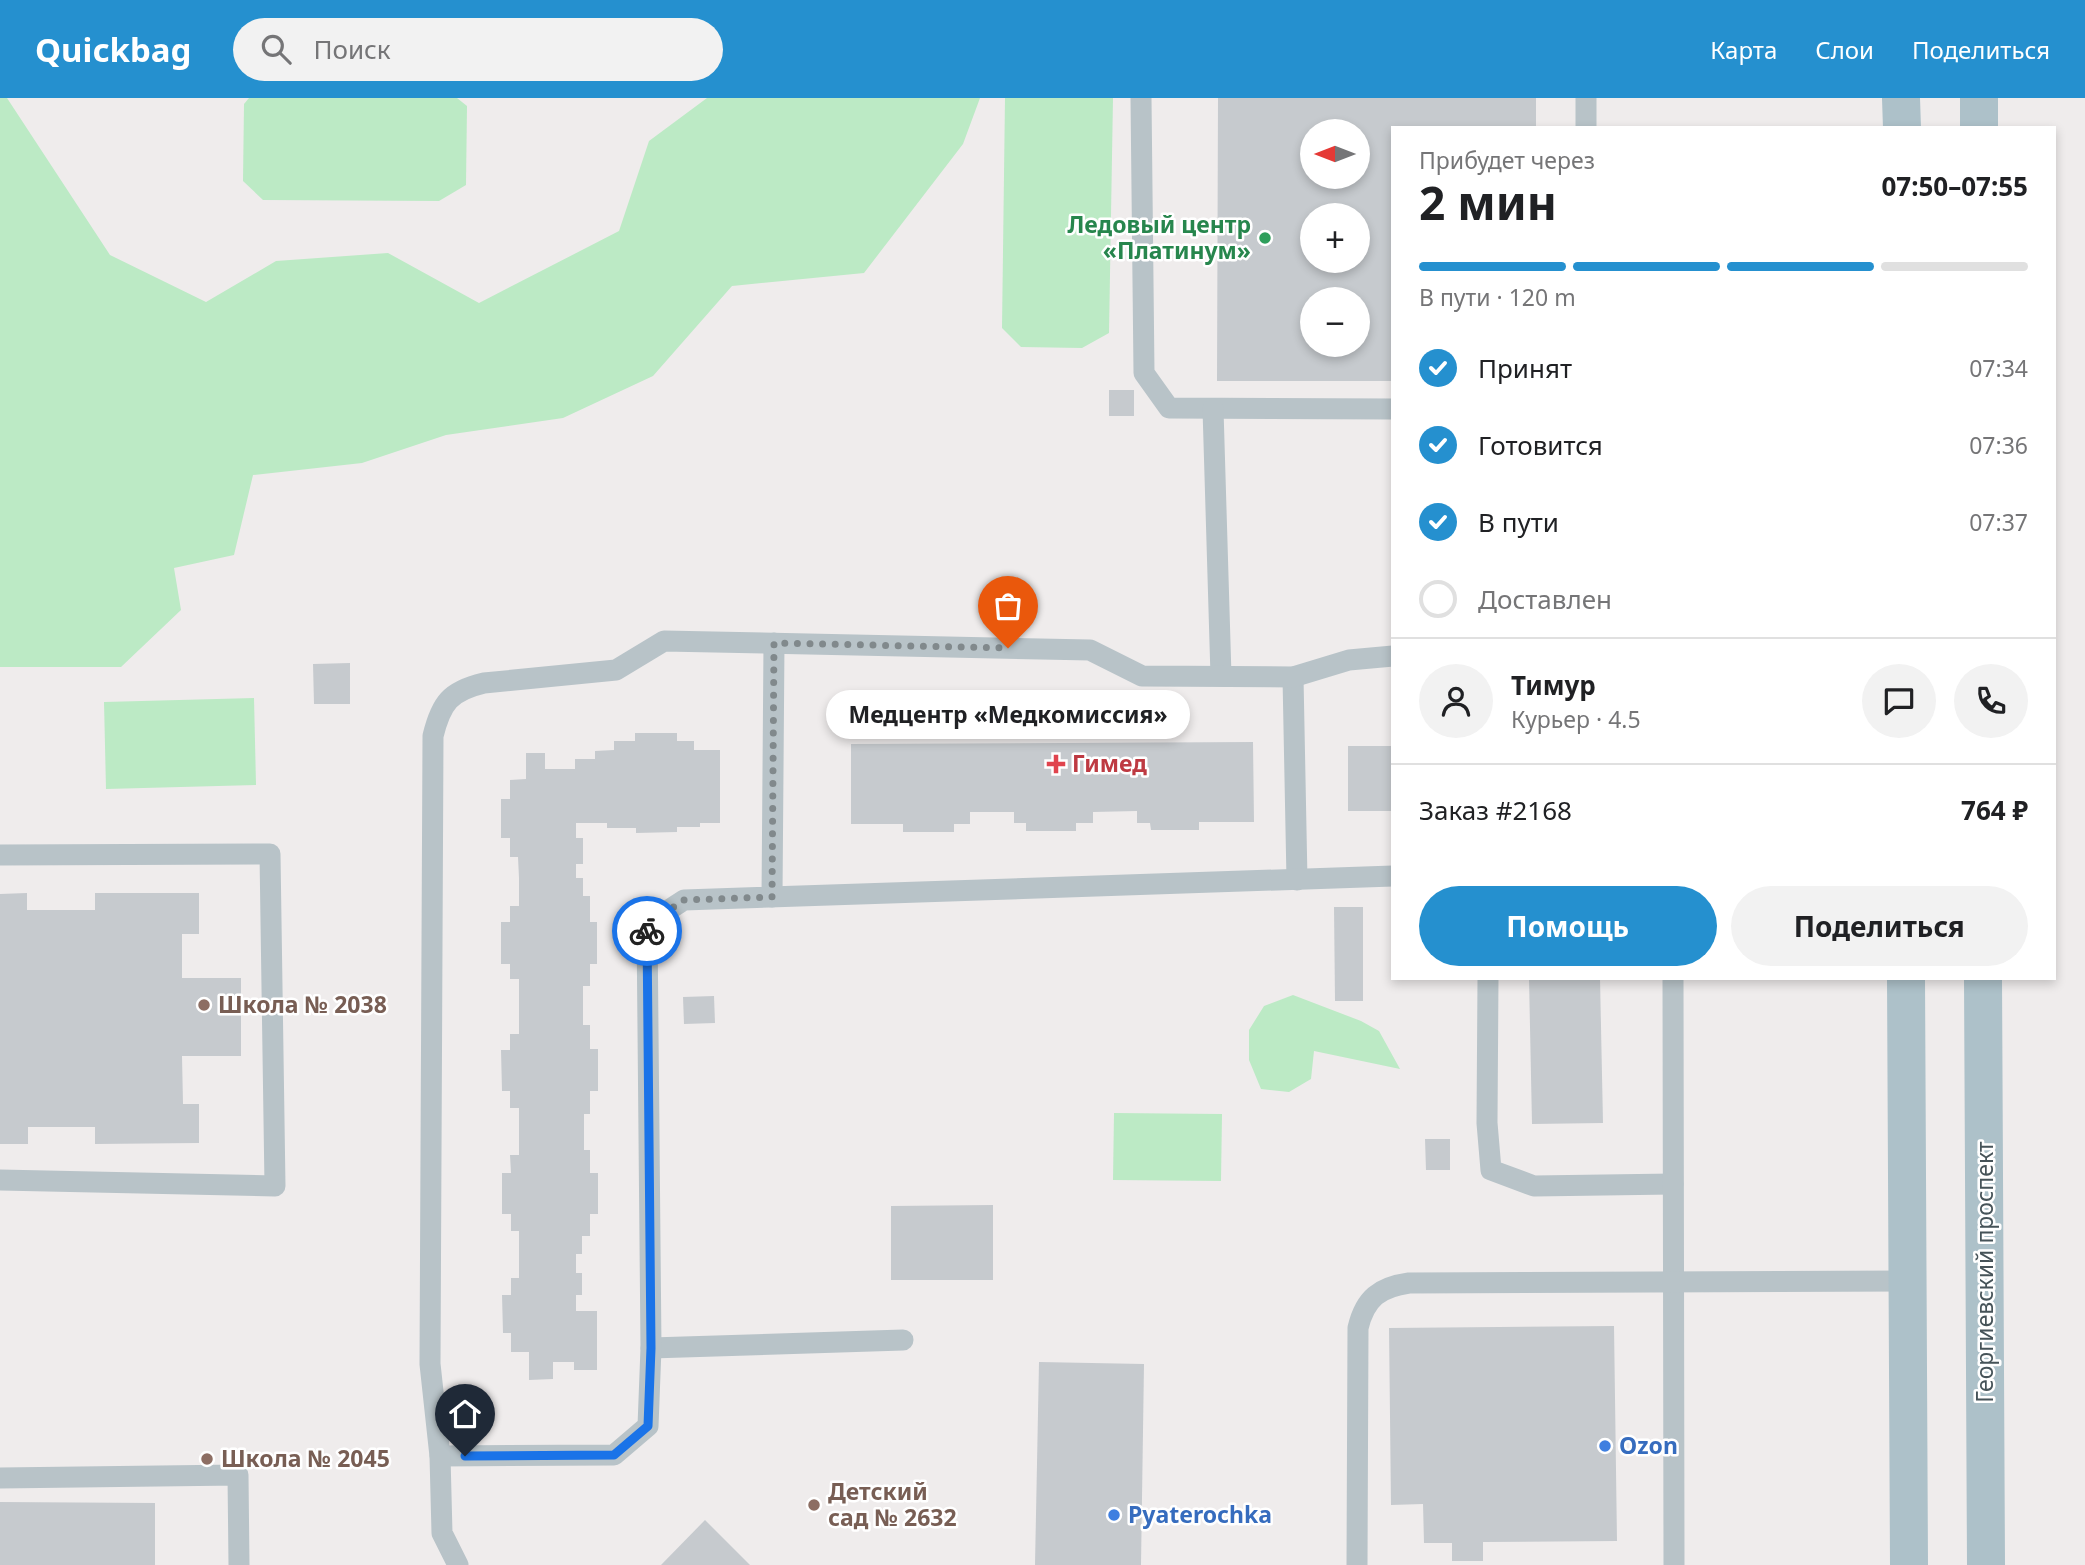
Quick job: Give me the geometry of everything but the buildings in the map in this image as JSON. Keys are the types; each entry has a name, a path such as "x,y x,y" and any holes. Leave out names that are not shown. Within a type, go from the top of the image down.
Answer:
{"main road":[{"path":"1901,98 1902,126"},
{"path":"1979,98 1979,126"},
{"path":"1906,980 1909,1565"},
{"name":"Георгиевский проспект","path":"1983,980 1986,1565"}],"lane":[{"path":"1141,98 1144,373 1168,408 1391,409"},
{"path":"1586,98 1586,126"},
{"path":"1213,409 1221,676"},
{"path":"457,1565 442,1533 440,1456 430,1364 433,736 439,713 450,697 465,687 484,683 616,670 664,641 1090,650 1142,676 1293,677 1349,660 1391,656"},
{"path":"772,897 774,643"},
{"path":"1293,677 1297,880"},
{"path":"0,855 270,854 275,1186 0,1180"},
{"path":"440,1456 614,1455 648,1426 651,1348 648,924 684,900 1391,876"},
{"path":"1488,980 1487,1123 1491,1170 1534,1186 1673,1184"},
{"path":"1673,980 1674,1565"},
{"path":"1357,1565 1358,1328 1362,1312 1372,1298 1390,1286 1409,1283 1907,1282"},
{"path":"651,1348 903,1340"},
{"path":"0,1478 238,1475 239,1565"}],"green space":[{"path":"0,98 7,98 110,255 206,302 276,261 388,253 479,303 619,231 649,141 707,98 980,98 963,144 864,273 732,286 653,376 563,418 446,435 362,463 253,475 234,555 174,568 181,610 121,667 0,667"},
{"path":"249,98 457,98 467,106 466,185 439,201 263,200 243,181 244,104"},
{"path":"1005,98 1113,98 1109,333 1082,348 1021,347 1002,328"},
{"path":"254,698 256,785 106,789 104,702"},
{"path":"1293,995 1361,1021 1379,1031 1400,1069 1314,1051 1311,1079 1289,1092 1261,1089 1249,1060 1249,1030 1264,1006"},
{"path":"1114,1113 1222,1114 1221,1181 1113,1180"}],"way so far":[{"path":"647,931 648,924 684,900 772,897 774,643 1008,648"}],"place":[{"name":"Ледовый центр «Платинум»","path":"1265,238"},
{"name":"Медцентр «Медкомиссия»","path":"1008,648"},
{"name":"Гимед","path":"1056,764"},
{"name":"Школа № 2038","path":"204,1005"},
{"name":"Ozon","path":"1605,1446"},
{"name":"Школа № 2045","path":"207,1459"},
{"name":"Детский сад № 2632","path":"814,1505"},
{"name":"Pyaterochka","path":"1114,1515"}],"route":[{"path":"465,1456 614,1455 648,1426 651,1348 647,931"}]}
